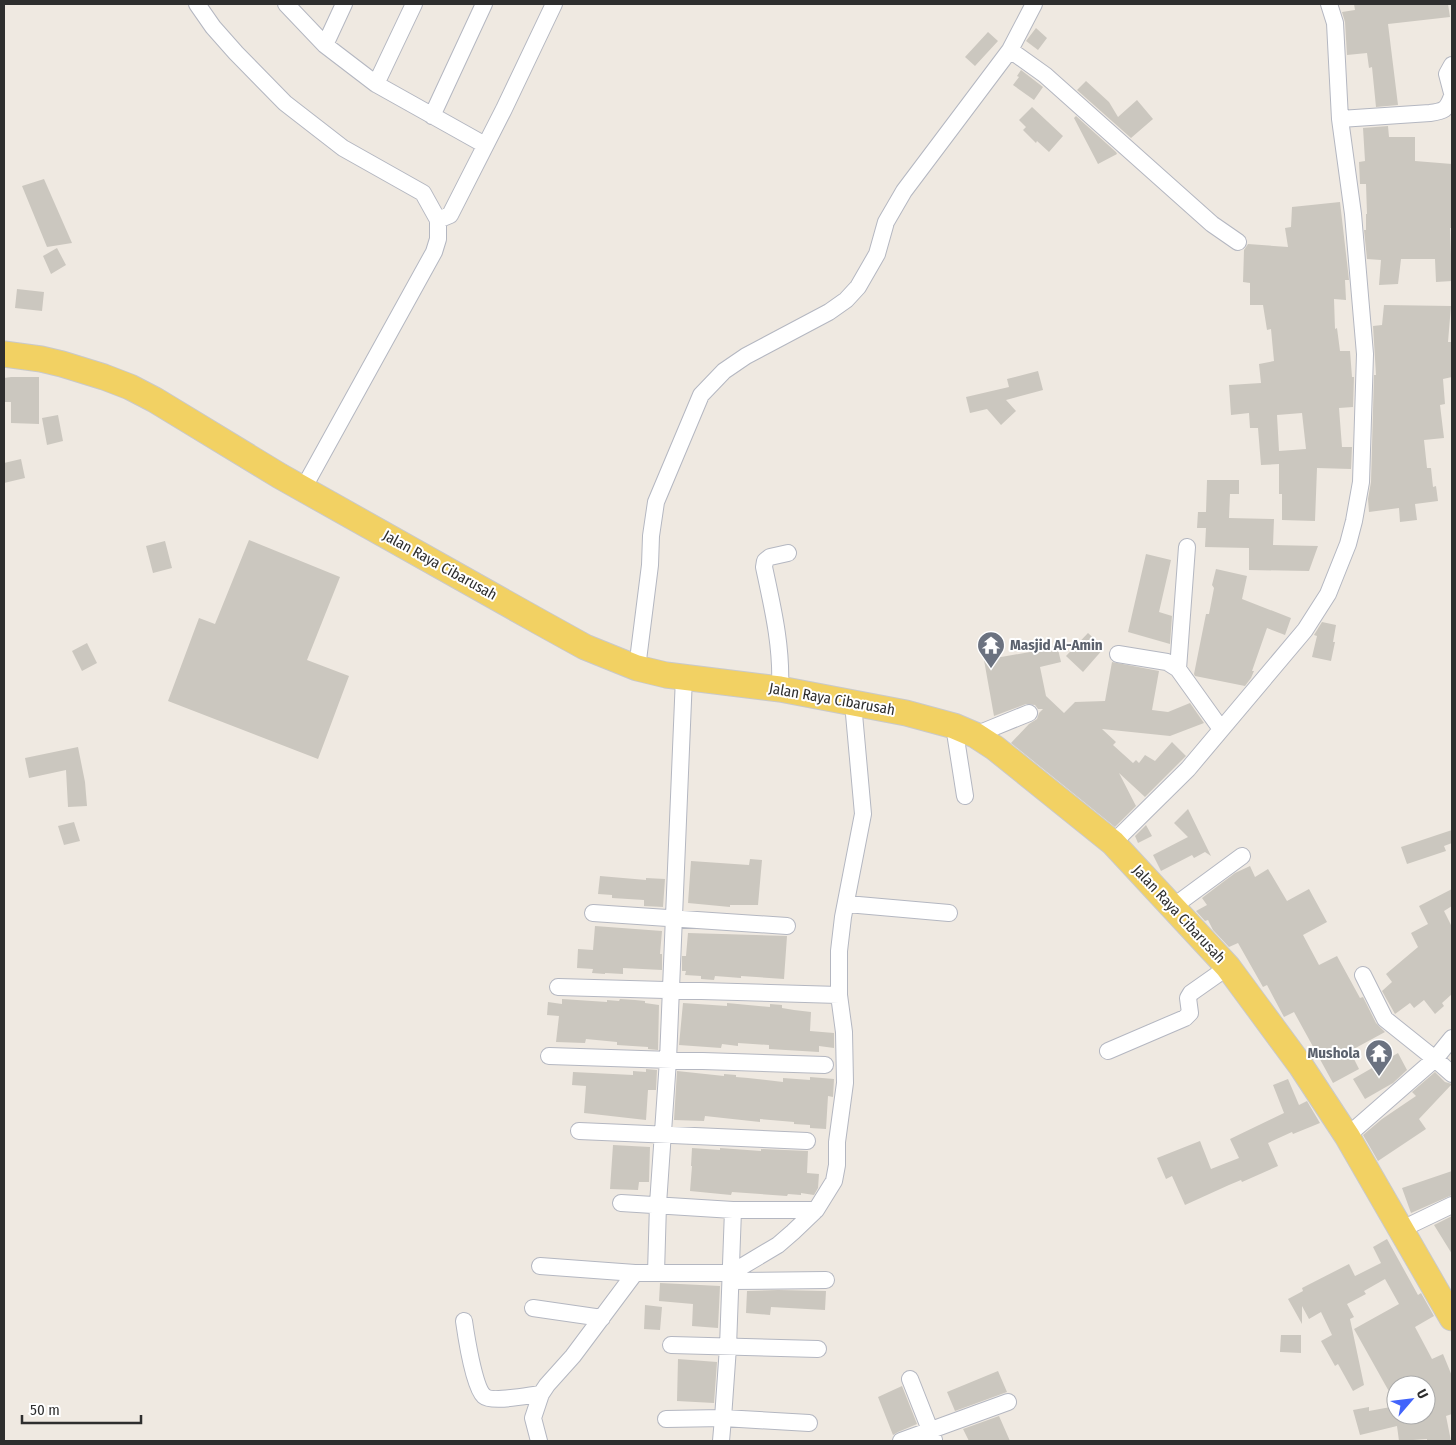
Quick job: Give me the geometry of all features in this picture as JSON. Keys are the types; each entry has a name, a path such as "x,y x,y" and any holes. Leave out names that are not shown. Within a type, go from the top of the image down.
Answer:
{"main road":[{"name":"Jalan Raya Cibarusah","path":"4,354 62,364 130,387 156,400 303,489 586,647 637,668 684,677 780,689 906,713 964,731 994,748 1113,843 1174,906 1228,967 1301,1066 1347,1136 1452,1318"}],"street":[{"path":"196,4 236,53 285,103 343,148 422,193 433,208 438,220 438,239 434,252 303,489"},
{"path":"286,4 325,45 376,84 486,145"},
{"path":"325,45 344,4"},
{"path":"376,84 414,4"},
{"path":"432,116 484,4"},
{"path":"438,220 450,215 554,4"},
{"path":"637,668 656,502 701,395 724,371 746,356 829,312 846,300 858,287 877,254 886,222 904,191 1010,50 1034,4"},
{"path":"1113,843 1188,769 1305,630 1328,594 1348,544 1354,521 1361,482 1365,354 1353,214 1340,119 1335,23 1329,4"},
{"path":"1010,50 1045,75 1212,224 1238,242"},
{"path":"1340,119 1443,111 1449,104 1452,94 1447,74 1452,65"},
{"path":"1178,669 1187,547"},
{"path":"780,689 780,648 764,567 765,561 770,557 788,553"},
{"path":"1118,654 1167,662 1178,669 1221,729"},
{"path":"656,1273 658,1204 668,1060 684,677"},
{"path":"731,1277 778,1245 816,1210 834,1181 845,1082 844,1032 839,995 839,951 863,814 853,703"},
{"path":"965,796 964,731 1029,713"},
{"path":"1174,906 1242,856"},
{"path":"847,904 949,913"},
{"path":"593,913 787,926"},
{"path":"1108,1051 1185,1018 1190,1013 1188,999 1191,993 1228,967"},
{"path":"1363,975 1384,1019 1452,1074"},
{"path":"558,987 839,995"},
{"path":"1347,1136 1435,1059 1452,1038"},
{"path":"549,1056 825,1065"},
{"path":"579,1131 807,1141"},
{"path":"621,1203 733,1210 816,1210"},
{"path":"1402,1229 1452,1205"},
{"path":"721,1441 728,1347 733,1210"},
{"path":"540,1266 634,1273 826,1280"},
{"path":"539,1441 533,1418 541,1394 602,1318 634,1273"},
{"path":"533,1308 602,1318"},
{"path":"464,1321 470,1359 479,1389 484,1396 500,1398 541,1394"},
{"path":"671,1345 818,1349"},
{"path":"910,1379 932,1436"},
{"path":"901,1441 932,1436 1008,1402"},
{"path":"666,1419 723,1418 809,1423"}],"building":[{"path":"1354,4 1448,4 1450,17 1388,24 1398,105 1376,107 1372,67 1369,68 1367,53 1347,55 1345,22 1342,12 1355,10"},
{"path":"1036,28 1047,38 1038,50 1026,41"},
{"path":"988,32 998,41 975,66 965,57"},
{"path":"1021,70 1043,87 1034,100 1013,85 1019,77 1017,76"},
{"path":"1086,81 1109,102 1118,117 1137,100 1153,119 1131,138 1077,90"},
{"path":"1032,107 1063,136 1049,152 1037,141 1036,143 1023,130 1026,127 1019,120"},
{"path":"1076,116 1117,154 1098,164 1074,118"},
{"path":"1388,126 1389,137 1415,137 1415,161 1452,164 1452,228 1450,228 1452,281 1436,282 1435,259 1401,259 1398,284 1379,285 1381,260 1367,259 1364,230 1366,230 1367,214 1366,184 1360,184 1359,162 1365,161 1363,128"},
{"path":"44,179 72,243 47,247 22,186"},
{"path":"1340,202 1349,280 1345,280 1346,300 1334,299 1335,329 1337,328 1340,351 1350,351 1352,377 1354,377 1353,407 1339,408 1342,447 1352,447 1351,469 1317,468 1315,521 1282,520 1282,494 1279,494 1279,464 1261,465 1258,428 1250,428 1249,413 1231,415 1229,385 1261,383 1259,364 1274,361 1271,329 1267,330 1263,305 1250,305 1250,283 1243,282 1244,250 1248,244 1288,247 1285,228 1291,227 1292,207","holes":["1302,413 1306,449 1279,451 1277,415"]},
{"path":"57,248 66,265 51,274 43,256"},
{"path":"17,289 44,292 42,311 15,308"},
{"path":"1384,305 1451,306 1448,342 1452,342 1452,377 1443,379 1445,404 1440,405 1444,438 1424,440 1427,468 1431,468 1433,487 1436,486 1438,501 1415,504 1417,520 1400,522 1399,508 1369,512 1368,499 1371,482 1374,375 1376,375 1373,326 1382,325"},
{"path":"1038,371 1043,390 1006,400 1016,411 1001,425 987,409 970,413 966,397 1009,387 1007,379"},
{"path":"39,377 39,424 11,423 11,402 4,402 4,378"},
{"path":"58,415 63,441 47,445 42,418"},
{"path":"21,459 25,478 4,483 4,463"},
{"path":"1207,480 1239,480 1239,494 1230,494 1229,518 1274,519 1273,545 1318,546 1309,571 1249,570 1249,548 1205,547 1206,528 1197,528 1198,512 1206,512"},
{"path":"249,540 340,577 307,660 349,676 318,759 168,701 199,618 215,624"},
{"path":"165,541 172,568 153,573 146,546"},
{"path":"1146,554 1171,560 1159,612 1172,616 1170,644 1128,632"},
{"path":"1216,569 1247,576 1242,599 1291,618 1285,635 1267,628 1252,671 1254,671 1245,686 1195,676 1194,674 1206,614 1209,614"},
{"path":"1322,622 1336,625 1331,661 1312,657 1317,636 1314,635"},
{"path":"1088,633 1104,648 1083,672 1066,656"},
{"path":"87,643 97,663 82,671 72,651"},
{"path":"1057,645 1061,662 1040,667 1046,696 1064,713 1075,702 1105,701 1112,662 1159,671 1152,710 1168,712 1190,703 1204,723 1170,736 1102,729 1116,742 1113,745 1133,763 1136,760 1139,763 1145,755 1155,761 1172,742 1186,756 1145,797 1119,773 1136,806 1115,827 1011,743 1029,724 1037,719 1043,709 1038,709 1035,705 1026,704 994,716 984,660"},
{"path":"78,747 85,782 87,806 68,807 66,770 29,778 25,758"},
{"path":"1188,809 1211,856 1205,852 1194,858 1192,855 1161,871 1153,855 1188,837 1174,823"},
{"path":"74,822 80,841 64,845 58,826"},
{"path":"1146,825 1152,836 1138,843 1135,836"},
{"path":"1452,830 1452,843 1444,846 1446,851 1407,864 1401,847"},
{"path":"750,859 762,860 758,905 730,905 730,907 688,903 691,861 749,865"},
{"path":"1250,866 1255,877 1268,869 1287,901 1309,889 1327,922 1303,935 1319,965 1337,956 1360,998 1363,997 1376,1023 1385,1032 1350,1051 1359,1069 1333,1083 1294,1012 1284,1017 1267,985 1263,987 1238,943 1229,947 1213,930 1208,920 1205,921 1196,911 1207,905 1202,898 1235,873"},
{"path":"600,876 646,880 646,878 665,879 663,907 644,906 644,900 612,898 612,895 598,894"},
{"path":"1452,889 1452,906 1444,911 1452,927 1452,994 1442,1003 1444,1006 1435,1014 1424,1000 1414,1008 1410,1003 1395,1014 1382,991 1392,982 1386,974 1418,947 1411,933 1428,924 1419,906"},
{"path":"595,926 662,931 660,954 662,954 662,970 623,968 623,974 605,974 592,973 593,969 577,968 578,949 593,950"},
{"path":"688,933 787,936 784,979 715,976 714,980 701,979 701,976 685,975 686,971 682,971 682,956 686,956"},
{"path":"562,999 607,1002 607,1000 619,1001 620,999 645,1001 645,1003 659,1005 658,1050 648,1049 648,1047 617,1045 617,1042 586,1039 585,1043 556,1042 559,1016 547,1015 548,1002 562,1004"},
{"path":"683,1003 727,1006 727,1003 770,1007 770,1004 782,1005 782,1008 811,1012 810,1031 834,1033 834,1048 819,1046 819,1052 769,1049 769,1045 738,1043 738,1046 722,1044 721,1048 679,1045"},
{"path":"1398,1053 1407,1070 1393,1083 1365,1099 1353,1079"},
{"path":"646,1069 657,1070 656,1090 648,1090 646,1120 584,1113 586,1086 572,1085 573,1072 633,1075 633,1071 646,1072"},
{"path":"677,1071 724,1076 724,1074 736,1075 736,1077 783,1082 783,1078 810,1080 810,1077 834,1079 833,1097 828,1096 826,1129 810,1128 810,1125 794,1124 794,1122 760,1119 760,1122 705,1116 704,1121 674,1120"},
{"path":"1435,1072 1445,1082 1452,1084 1419,1119 1426,1129 1378,1161 1363,1135 1382,1119 1416,1096 1412,1092"},
{"path":"1288,1079 1299,1105 1307,1101 1320,1123 1293,1134 1292,1132 1268,1143 1278,1166 1185,1205 1172,1176 1166,1179 1157,1158 1200,1141 1211,1169 1239,1158 1230,1139 1284,1113 1273,1085"},
{"path":"613,1145 650,1147 649,1182 639,1182 638,1190 610,1189"},
{"path":"692,1148 808,1151 807,1173 819,1174 818,1188 814,1195 801,1193 801,1195 788,1194 787,1196 732,1192 731,1195 690,1191"},
{"path":"1452,1171 1452,1195 1411,1213 1402,1188"},
{"path":"1452,1216 1452,1254 1434,1225"},
{"path":"1387,1239 1418,1295 1421,1293 1434,1316 1415,1327 1432,1359 1443,1354 1452,1376 1452,1414 1446,1416 1451,1441 1427,1441 1427,1439 1399,1441 1397,1426 1360,1435 1353,1410 1369,1407 1369,1411 1386,1408 1386,1425 1436,1425 1436,1375 1386,1375 1386,1386 1354,1329 1399,1304 1385,1279 1364,1291 1366,1294 1347,1304 1354,1317 1350,1319 1364,1385 1353,1391 1338,1364 1335,1366 1321,1341 1332,1335 1321,1312 1309,1319 1302,1306 1302,1324 1288,1299 1303,1291 1302,1288 1349,1264 1355,1276 1381,1263 1373,1247"},
{"path":"660,1283 720,1286 718,1328 692,1326 693,1304 659,1301"},
{"path":"747,1291 826,1291 825,1310 771,1307 770,1315 746,1313"},
{"path":"645,1305 662,1307 660,1330 644,1329"},
{"path":"1281,1335 1301,1335 1301,1353 1280,1352"},
{"path":"678,1359 717,1362 714,1403 677,1401"},
{"path":"998,1371 1007,1392 955,1411 947,1392"},
{"path":"902,1386 917,1424 893,1435 878,1397"},
{"path":"999,1416 1010,1441 969,1441 963,1429"}],"place":[{"name":"Masjid Al-Amin","path":"991,669"},
{"name":"Mushola","path":"1379,1077"}]}
